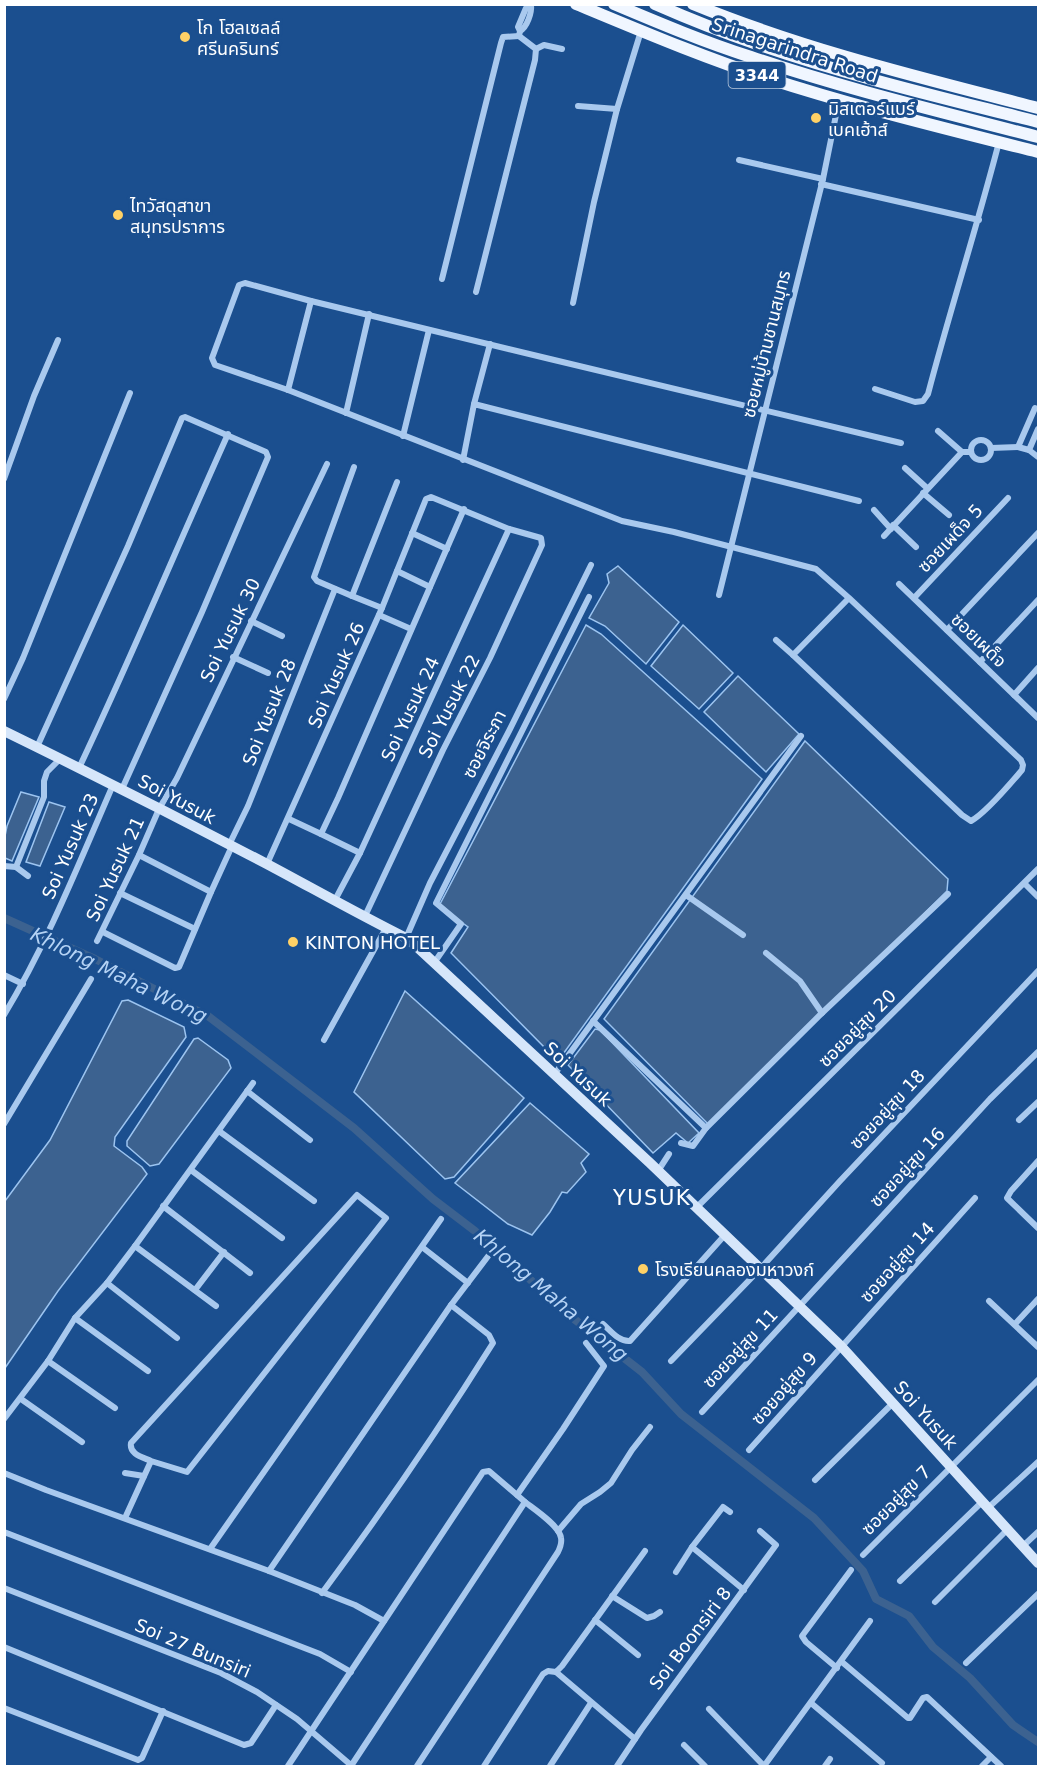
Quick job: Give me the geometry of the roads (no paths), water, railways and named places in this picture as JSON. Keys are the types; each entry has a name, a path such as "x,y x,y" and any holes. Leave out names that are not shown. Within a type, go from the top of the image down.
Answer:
{"main road":[{"name":"Srinagarindra Road","path":"576,4 709,58 766,78 839,100 1038,152"},
{"name":"Srinagarindra Road","path":"614,4 705,41 779,66 1038,139"},
{"name":"Srinagarindra Road","path":"655,4 731,35 784,53 1038,124"},
{"name":"Srinagarindra Road","path":"693,4 824,51 1038,108"},
{"path":"944,128 960,123 968,111 965,97 953,86"},
{"path":"1038,124 1038,139"}],"street":[{"path":"476,292 536,60 536,49 520,34 518,27 530,4"},
{"path":"573,303 594,202 617,109 641,31"},
{"path":"442,279 501,43 503,37 520,34"},
{"path":"536,49 544,45 562,49"},
{"name":"ซอยหมู่บ้านชานสมุทร","path":"719,595 822,181 839,100"},
{"path":"578,106 617,109"},
{"path":"875,389 915,402 923,401 928,394 979,220 999,142"},
{"path":"738,160 979,220"},
{"path":"776,640 970,821 982,813 1022,770 1021,760 816,568 622,521 288,390 215,365 212,358 239,285 245,283 550,360 901,443"},
{"path":"288,390 311,301"},
{"path":"346,413 369,315"},
{"path":"403,436 429,330"},
{"path":"4,479 34,396 58,340"},
{"path":"463,460 474,404 490,344"},
{"path":"4,699 130,393"},
{"path":"474,404 749,475 860,501"},
{"path":"1018,447 1035,408"},
{"path":"37,747 128,546 182,418 185,417 228,434 132,653 78,768"},
{"path":"1029,450 1038,429"},
{"path":"938,431 962,452 970,452"},
{"name":"Soi Yusuk 23","path":"4,1015 41,948 202,612 268,457 266,452 228,434"},
{"path":"981,440 989,444 991,448 989,457 981,461 972,456 970,452 973,443 981,440"},
{"path":"991,448 1018,447 1029,450 1038,458"},
{"path":"884,536 962,452"},
{"name":"Soi Yusuk 30","path":"159,809 177,778 327,464"},
{"path":"354,467 314,577 317,581 352,596 411,629"},
{"path":"905,468 949,515"},
{"path":"352,596 397,482"},
{"name":"Soi Yusuk 26","path":"267,864 381,612 426,499 429,497 464,509"},
{"name":"ซอยเผด็จ 5","path":"914,598 1008,498"},
{"path":"321,834 464,509 509,529"},
{"path":"874,510 916,548"},
{"name":"Soi Yusuk 24","path":"335,900 360,853 509,529"},
{"name":"Soi Yusuk 22","path":"365,916 542,545 541,538 509,529"},
{"path":"412,533 447,549"},
{"path":"947,630 1038,533"},
{"name":"ซอยจิระภา","path":"406,938 430,883 509,731 591,565"},
{"path":"397,571 430,587"},
{"name":"ซอยเผด็จ","path":"899,584 1038,718"},
{"name":"Soi Yusuk 28","path":"103,932 177,968 180,966 248,806 334,589"},
{"path":"434,963 461,924 436,903 589,597"},
{"path":"793,655 849,598"},
{"path":"980,662 1038,600"},
{"path":"251,621 282,636"},
{"path":"233,657 268,673"},
{"path":"1014,694 1038,668"},
{"name":"Soi Yusuk","path":"4,731 267,864 406,938 800,1305 841,1346 1038,1563"},
{"path":"554,1075 801,736"},
{"path":"16,867 44,797 47,772 59,760"},
{"name":"Soi Yusuk 21","path":"97,941 159,809"},
{"path":"289,819 360,853"},
{"path":"139,855 211,892"},
{"path":"4,866 16,867 28,876"},
{"name":"ซอยอยู่สุข 20","path":"696,1209 1038,869"},
{"path":"1024,884 1038,897"},
{"path":"120,893 195,929"},
{"path":"686,894 742,935"},
{"path":"681,1143 693,1146 706,1128 822,1013 948,894"},
{"path":"324,1040 386,928"},
{"path":"766,953 800,981 822,1013"},
{"name":"ซอยอยู่สุข 18","path":"671,1360 760,1269 1038,971"},
{"path":"4,975 23,984"},
{"path":"4,1124 91,979"},
{"path":"593,1021 706,1128"},
{"name":"ซอยอยู่สุข 16","path":"800,1305 990,1099 1038,1053"},
{"path":"4,1419 21,1399 75,1318 107,1283 253,1083"},
{"path":"247,1091 310,1140"},
{"path":"1020,1120 1038,1102"},
{"path":"219,1131 314,1201"},
{"path":"658,1172 669,1154"},
{"path":"1038,1161 1007,1198 1038,1225"},
{"path":"191,1170 282,1238"},
{"path":"357,1195 386,1218 187,1472 151,1461 133,1452 131,1443 357,1195"},
{"name":"ซอยอยู่สุข 14","path":"841,1346 975,1198"},
{"path":"163,1206 250,1272"},
{"path":"210,1549 441,1219"},
{"path":"603,1324 620,1339 625,1342 630,1341 724,1236"},
{"path":"135,1246 216,1306"},
{"path":"422,1247 468,1283"},
{"path":"195,1290 224,1252"},
{"path":"269,1571 451,1305 489,1254"},
{"path":"107,1283 177,1338"},
{"path":"1015,1324 1038,1299"},
{"path":"989,1301 1038,1347"},
{"path":"322,1593 434,1436 493,1343 489,1335 451,1305"},
{"name":"ซอยอยู่สุข 11","path":"702,1412 800,1305"},
{"path":"75,1318 148,1371"},
{"path":"517,1495 604,1366 586,1343"},
{"name":"ซอยอยู่สุข 9","path":"749,1450 841,1346"},
{"path":"48,1360 115,1408"},
{"name":"ซอยอยู่สุข 7","path":"863,1555 1038,1380"},
{"path":"21,1399 82,1442"},
{"path":"815,1480 893,1403"},
{"path":"558,1531 581,1504 611,1483 650,1427"},
{"path":"125,1518 151,1461"},
{"path":"900,1581 986,1504 1038,1462"},
{"path":"288,1767 483,1472 489,1471 558,1531 562,1539 558,1552 417,1767"},
{"path":"4,1473 269,1571 357,1607 384,1621"},
{"path":"125,1473 144,1476"},
{"path":"352,1766 525,1502"},
{"path":"676,1572 723,1506 730,1512"},
{"path":"935,1602 1008,1529"},
{"name":"Soi Boonsiri 8","path":"617,1767 776,1545 760,1531"},
{"path":"4,1532 323,1656 351,1672"},
{"path":"1023,1546 1038,1533"},
{"path":"692,1547 744,1590"},
{"path":"556,1672 645,1551"},
{"path":"851,1570 802,1636 806,1642 909,1718 923,1698 927,1697 1001,1767"},
{"name":"Soi 27 Bunsiri","path":"4,1588 220,1673 282,1708 352,1766"},
{"path":"966,1663 1038,1594"},
{"path":"612,1596 647,1618 660,1612"},
{"path":"595,1620 638,1655"},
{"path":"709,1709 764,1766 870,1621"},
{"path":"4,1647 246,1745 251,1743 282,1708"},
{"path":"484,1767 543,1674 548,1671 556,1672 635,1739"},
{"path":"550,1767 591,1703"},
{"path":"811,1703 882,1763"},
{"path":"4,1708 138,1760 142,1758 163,1711"},
{"path":"684,1745 705,1767"},
{"path":"982,1767 991,1758"},
{"path":"825,1767 830,1759"}],"water":[{"path":"618,566 679,622 646,664 605,626 589,618 609,583 607,574"},
{"path":"586,625 601,634 762,779 558,1061 451,953 468,927 439,906"},
{"path":"683,625 733,673 699,709 651,666"},
{"path":"738,676 799,734 766,772 704,712"},
{"path":"805,741 948,879 947,891 709,1125 604,1019"},
{"path":"21,792 39,797 12,861 5,858 5,836"},
{"path":"49,802 65,807 40,866 26,862"},
{"path":"405,991 524,1098 454,1177 445,1179 354,1092"},
{"path":"128,1000 184,1027 186,1037 115,1137 114,1146 142,1167 147,1174 58,1291 5,1368 5,1201 50,1140 122,1001"},
{"path":"595,1029 600,1030 699,1133 688,1143 676,1133 653,1153 568,1065"},
{"path":"198,1038 228,1060 231,1068 159,1164 150,1166 127,1146 127,1141 194,1039"},
{"path":"530,1103 589,1154 581,1163 586,1172 567,1193 562,1192 532,1235 508,1224 455,1183"}],"waterway":[{"name":"Khlong Maha Wong","path":"4,918 95,959 208,1016 354,1128 433,1199 516,1266 560,1308 642,1372 681,1414 814,1518 863,1571 876,1599 909,1616 933,1647 970,1678 1013,1725 1038,1742"}],"place":[{"name":"โก โฮลเซลล์ ศรีนครินทร์","path":"185,37"},
{"name":"มิสเตอร์แบร์ เบคเฮ้าส์","path":"816,118"},
{"name":"ไทวัสดุสาขา สมุทรปราการ","path":"118,215"},
{"name":"KINTON HOTEL","path":"293,942"},
{"name":"โรงเรียนคลองมหาวงก์","path":"643,1269"}],"district":[{"name":"YUSUK","path":"652,1198"}]}
